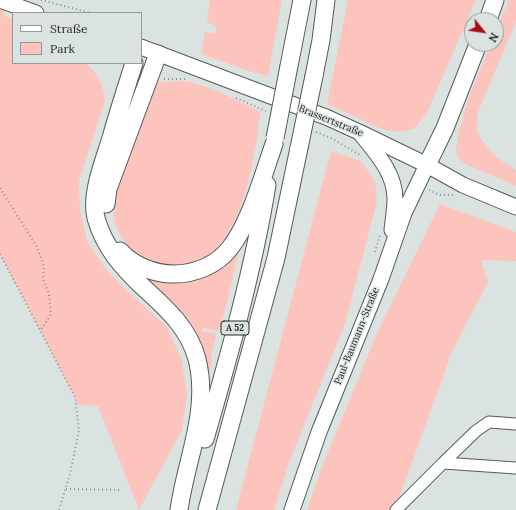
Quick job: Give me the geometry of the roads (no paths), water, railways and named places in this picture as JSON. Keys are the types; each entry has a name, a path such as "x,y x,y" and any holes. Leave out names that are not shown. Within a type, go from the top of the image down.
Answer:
{"highway":[{"name":"A 52","path":"184,510 224,374 262,215 274,141 302,0"},
{"name":"A 52","path":"207,510 276,258 321,40 326,0"},
{"path":"321,40 332,0"},
{"path":"491,12 495,0"},
{"path":"427,165 445,128 475,52"},
{"path":"158,54 108,189 106,199 106,220 109,232 116,246 130,260 142,267 160,273 181,274 196,272 205,268 223,255 230,248 248,216 274,141"},
{"path":"134,64 99,179 96,198 96,217 108,247 116,260 176,320 186,334 196,356 201,382 201,404 198,429 181,493 179,510"}],"main road":[{"path":"0,0 33,12"},
{"name":"Brassertstraße","path":"142,47 326,117 427,165 463,185 516,207"},
{"path":"359,132 385,165 393,188 395,199 390,252"},
{"name":"Paul-Baumann-Straße","path":"292,510 319,432 381,279 404,214 427,165"}],"lane":[{"path":"396,510 476,431 489,422 516,424"},
{"path":"443,463 516,468"}]}
